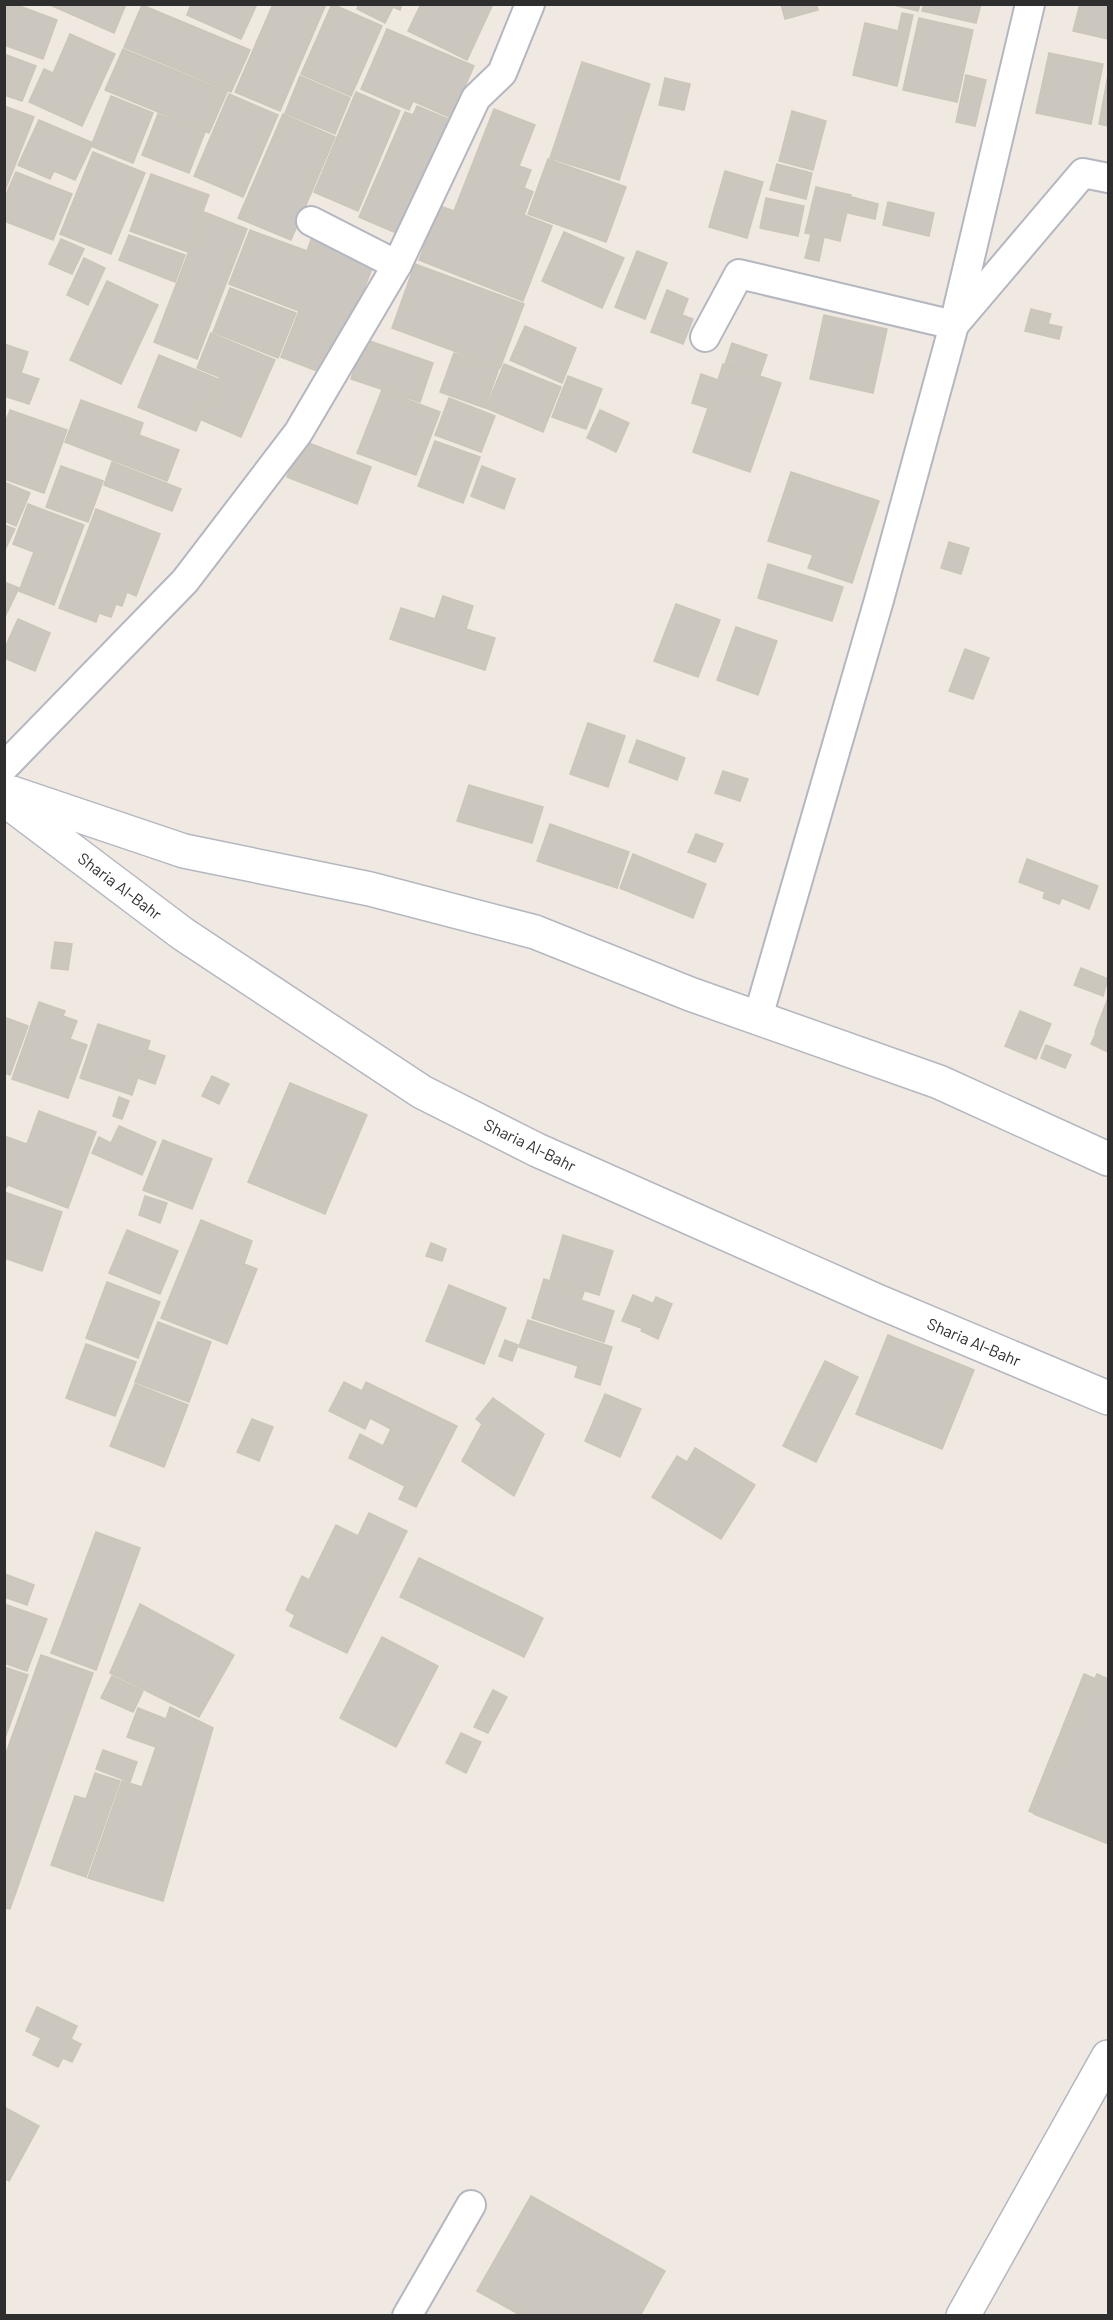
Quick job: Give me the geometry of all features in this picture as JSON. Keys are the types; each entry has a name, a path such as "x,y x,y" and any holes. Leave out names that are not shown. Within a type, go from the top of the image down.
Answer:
{"main road":[{"path":"4,791 184,851 370,889 535,932 690,993 939,1082 1108,1159"},
{"name":"Sharia Al-Bahr","path":"4,799 183,934 422,1092 548,1155 877,1301 1108,1398"},
{"path":"963,2316 1108,2057"}],"street":[{"path":"4,767 185,581 298,433 397,265 476,98 502,73 530,4"},
{"path":"758,1017 879,600 954,325 1030,4"},
{"path":"954,325 1083,173 1108,178"},
{"path":"311,221 397,265"},
{"path":"705,337 739,273 954,325"},
{"path":"408,2316 471,2205"}],"building":[{"path":"4,4 14,4 57,20 43,59 4,45"},
{"path":"48,4 126,4 114,33"},
{"path":"191,4 257,4 241,39 187,15"},
{"path":"273,4 326,4 280,111 235,92"},
{"path":"332,4 382,26 351,96 301,74"},
{"path":"359,4 402,4 400,10 393,7 385,23 357,9"},
{"path":"421,4 493,4 467,60 408,31"},
{"path":"781,4 816,4 818,10 785,19"},
{"path":"890,4 920,4 918,11"},
{"path":"924,4 981,4 976,23 922,11"},
{"path":"1080,4 1108,4 1108,39 1073,31"},
{"path":"142,5 250,50 231,92 124,47"},
{"path":"902,13 913,15 897,86 853,75 865,23 898,31"},
{"path":"919,18 973,30 957,102 903,90"},
{"path":"387,29 474,66 451,118 413,101 409,110 361,89"},
{"path":"70,34 115,54 82,126 29,102 44,69 53,73"},
{"path":"123,49 227,92 209,133 105,90"},
{"path":"1049,53 1103,64 1091,124 1036,113"},
{"path":"4,54 36,66 22,101 4,95"},
{"path":"582,62 650,84 619,180 550,158"},
{"path":"966,75 986,80 975,126 956,122"},
{"path":"1108,75 1108,126 1099,124"},
{"path":"300,76 350,98 335,134 285,113"},
{"path":"665,78 690,84 684,110 659,105"},
{"path":"356,92 400,111 358,211 314,192"},
{"path":"229,94 278,115 243,197 194,176"},
{"path":"111,96 153,113 133,163 91,146"},
{"path":"4,106 34,117 4,193"},
{"path":"417,106 450,120 401,235 359,217 405,112 413,115"},
{"path":"494,109 535,125 519,166 531,170 524,188 533,192 524,215 552,226 523,301 419,260 440,206 454,211"},
{"path":"792,111 826,121 813,170 779,161"},
{"path":"158,114 205,132 189,173 142,155"},
{"path":"283,114 335,137 291,240 238,218"},
{"path":"39,120 93,143 75,180 54,171 50,179 18,165"},
{"path":"93,152 145,173 111,254 60,234"},
{"path":"548,159 626,187 606,242 528,214"},
{"path":"777,164 812,173 806,199 770,190"},
{"path":"725,171 763,182 747,238 709,227"},
{"path":"16,172 72,194 53,240 4,221 4,199"},
{"path":"151,174 209,195 188,252 130,231"},
{"path":"816,187 851,195 840,241 824,237 819,261 805,258 811,234 805,233"},
{"path":"852,197 878,204 875,219 848,213"},
{"path":"766,198 804,206 798,236 760,228"},
{"path":"888,202 934,213 929,236 883,225"},
{"path":"204,212 247,229 197,359 154,342"},
{"path":"250,230 307,251 312,237 375,261 330,376 281,357 299,311 229,284"},
{"path":"564,232 624,258 602,308 542,281"},
{"path":"129,235 185,255 175,282 119,260"},
{"path":"61,239 84,249 72,274 49,264"},
{"path":"637,251 667,263 645,319 615,307"},
{"path":"84,258 105,268 88,305 67,295"},
{"path":"415,264 524,304 500,368 392,328"},
{"path":"107,281 158,305 121,384 70,360"},
{"path":"230,288 296,313 278,358 213,332"},
{"path":"667,290 688,299 682,315 693,319 683,344 651,332"},
{"path":"1031,309 1051,314 1048,324 1062,327 1059,339 1025,331"},
{"path":"824,315 887,329 873,393 810,379"},
{"path":"525,326 576,348 562,383 510,360"},
{"path":"211,333 275,360 241,437 202,420 220,377 197,368"},
{"path":"364,339 433,363 420,402 351,379"},
{"path":"732,343 767,355 760,375 725,364"},
{"path":"4,344 28,352 21,373 39,379 29,404 4,396"},
{"path":"454,353 499,368 485,408 440,392"},
{"path":"159,355 218,379 196,431 138,407"},
{"path":"504,364 561,387 543,432 486,408"},
{"path":"723,364 781,383 750,472 693,452 708,408 692,403 701,374 718,380"},
{"path":"568,376 602,389 586,429 552,417"},
{"path":"382,390 440,412 416,475 357,453"},
{"path":"449,398 495,416 481,452 435,435"},
{"path":"81,400 143,423 139,435 179,450 167,481 65,442"},
{"path":"10,410 67,430 44,493 4,479 4,426"},
{"path":"600,410 629,423 616,452 587,438"},
{"path":"301,440 371,467 357,504 287,477"},
{"path":"435,441 480,457 463,503 418,486"},
{"path":"112,462 181,489 172,511 104,485"},
{"path":"61,466 103,481 88,522 46,507"},
{"path":"482,466 515,479 504,509 471,496"},
{"path":"791,472 879,501 852,583 808,568 813,555 768,541"},
{"path":"4,482 30,493 16,526 4,521"},
{"path":"28,504 84,525 54,605 19,591 34,552 13,544"},
{"path":"96,509 160,534 136,596 127,592 122,606 116,604 111,617 99,613 96,622 59,608"},
{"path":"4,525 15,529 4,552"},
{"path":"949,542 969,548 961,574 941,568"},
{"path":"768,564 843,587 832,621 758,598"},
{"path":"4,582 19,588 4,619"},
{"path":"443,596 473,606 466,629 495,638 485,670 390,639 401,608 435,619"},
{"path":"676,604 720,620 698,677 654,661"},
{"path":"18,619 50,633 35,671 4,658 4,650"},
{"path":"736,627 777,641 758,695 717,680"},
{"path":"965,649 989,658 973,699 949,691"},
{"path":"588,723 625,736 608,787 570,774"},
{"path":"637,740 685,758 677,780 629,762"},
{"path":"723,771 748,779 740,801 715,793"},
{"path":"469,785 543,807 532,843 457,821"},
{"path":"550,824 629,852 617,888 537,861"},
{"path":"696,834 723,844 715,862 688,852"},
{"path":"633,854 706,884 693,918 620,888"},
{"path":"1027,859 1098,886 1089,909 1062,898 1059,904 1043,898 1045,892 1019,882"},
{"path":"55,942 72,944 68,970 51,968"},
{"path":"1081,968 1108,979 1103,996 1074,985"},
{"path":"1108,998 1108,1038 1095,1032"},
{"path":"39,1002 65,1011 63,1016 77,1021 70,1039 87,1045 68,1098 12,1079"},
{"path":"1020,1011 1051,1024 1036,1059 1005,1046"},
{"path":"4,1017 28,1026 10,1075 4,1073"},
{"path":"98,1024 150,1041 132,1095 80,1078"},
{"path":"1096,1033 1108,1039 1108,1052 1091,1044"},
{"path":"1046,1045 1071,1055 1065,1068 1041,1058"},
{"path":"148,1050 165,1056 155,1084 138,1078"},
{"path":"212,1076 229,1084 219,1104 202,1096"},
{"path":"290,1083 367,1115 325,1214 248,1182"},
{"path":"119,1097 129,1101 122,1119 113,1116"},
{"path":"39,1111 96,1132 68,1208 8,1185 4,1190 4,1136 27,1144"},
{"path":"119,1126 156,1142 142,1175 92,1153 99,1137 111,1143"},
{"path":"163,1140 212,1159 192,1209 143,1190"},
{"path":"4,1192 62,1212 42,1271 4,1258"},
{"path":"145,1196 167,1203 160,1223 139,1215"},
{"path":"201,1220 252,1241 244,1264 257,1269 227,1344 161,1318"},
{"path":"127,1230 178,1251 160,1294 109,1273"},
{"path":"563,1235 613,1251 599,1295 550,1280"},
{"path":"431,1243 446,1249 442,1261 426,1256"},
{"path":"544,1279 584,1292 581,1300 614,1311 604,1342 532,1318"},
{"path":"107,1282 160,1302 138,1358 86,1338"},
{"path":"449,1285 506,1308 484,1364 426,1341"},
{"path":"633,1295 652,1303 641,1328 622,1321"},
{"path":"656,1297 672,1304 658,1339 641,1331"},
{"path":"528,1320 612,1347 600,1385 575,1377 578,1366 519,1347"},
{"path":"158,1322 211,1342 189,1402 135,1382"},
{"path":"888,1335 974,1370 942,1449 856,1414"},
{"path":"505,1340 518,1345 512,1361 499,1356"},
{"path":"86,1344 136,1362 115,1416 66,1398"},
{"path":"825,1361 858,1377 816,1462 783,1446"},
{"path":"344,1382 362,1391 366,1382 457,1426 416,1507 399,1499 405,1486 349,1458 360,1434 383,1446 391,1429 370,1418 365,1429 329,1411"},
{"path":"135,1384 188,1405 164,1467 110,1446"},
{"path":"605,1394 641,1409 620,1457 585,1441"},
{"path":"493,1398 544,1434 514,1496 462,1461 482,1424 476,1419"},
{"path":"252,1419 273,1427 259,1461 237,1452"},
{"path":"695,1448 755,1485 721,1539 652,1497 677,1456 687,1462"},
{"path":"369,1513 407,1531 347,1653 290,1626 295,1615 286,1610 302,1576 309,1580 336,1525 358,1536"},
{"path":"96,1532 140,1548 96,1670 51,1653"},
{"path":"419,1558 543,1618 524,1657 400,1597"},
{"path":"5,1574 34,1585 27,1605 4,1597"},
{"path":"4,1604 47,1619 27,1671 4,1663"},
{"path":"140,1604 234,1655 199,1717 110,1673"},
{"path":"382,1637 438,1666 396,1747 340,1718"},
{"path":"41,1655 93,1673 10,1909 4,1908 4,1759"},
{"path":"4,1667 28,1675 4,1741"},
{"path":"1084,1674 1108,1684 1108,1843 1029,1811"},
{"path":"1097,1674 1108,1679 1108,1844 1034,1814"},
{"path":"112,1676 143,1691 133,1712 101,1698"},
{"path":"493,1690 507,1697 488,1733 474,1727"},
{"path":"170,1707 213,1728 163,1901 88,1878 122,1781 142,1787 156,1747 127,1737 138,1708 166,1719"},
{"path":"461,1733 481,1742 466,1773 446,1763"},
{"path":"103,1750 137,1762 130,1782 96,1769"},
{"path":"95,1773 120,1781 86,1877 51,1865 75,1796 86,1799"},
{"path":"37,2007 77,2026 71,2039 81,2044 72,2062 63,2058 58,2067 33,2055 41,2038 26,2031"},
{"path":"4,2107 39,2126 9,2181 4,2178"},
{"path":"531,2196 665,2271 640,2316 522,2316 477,2291"}]}
